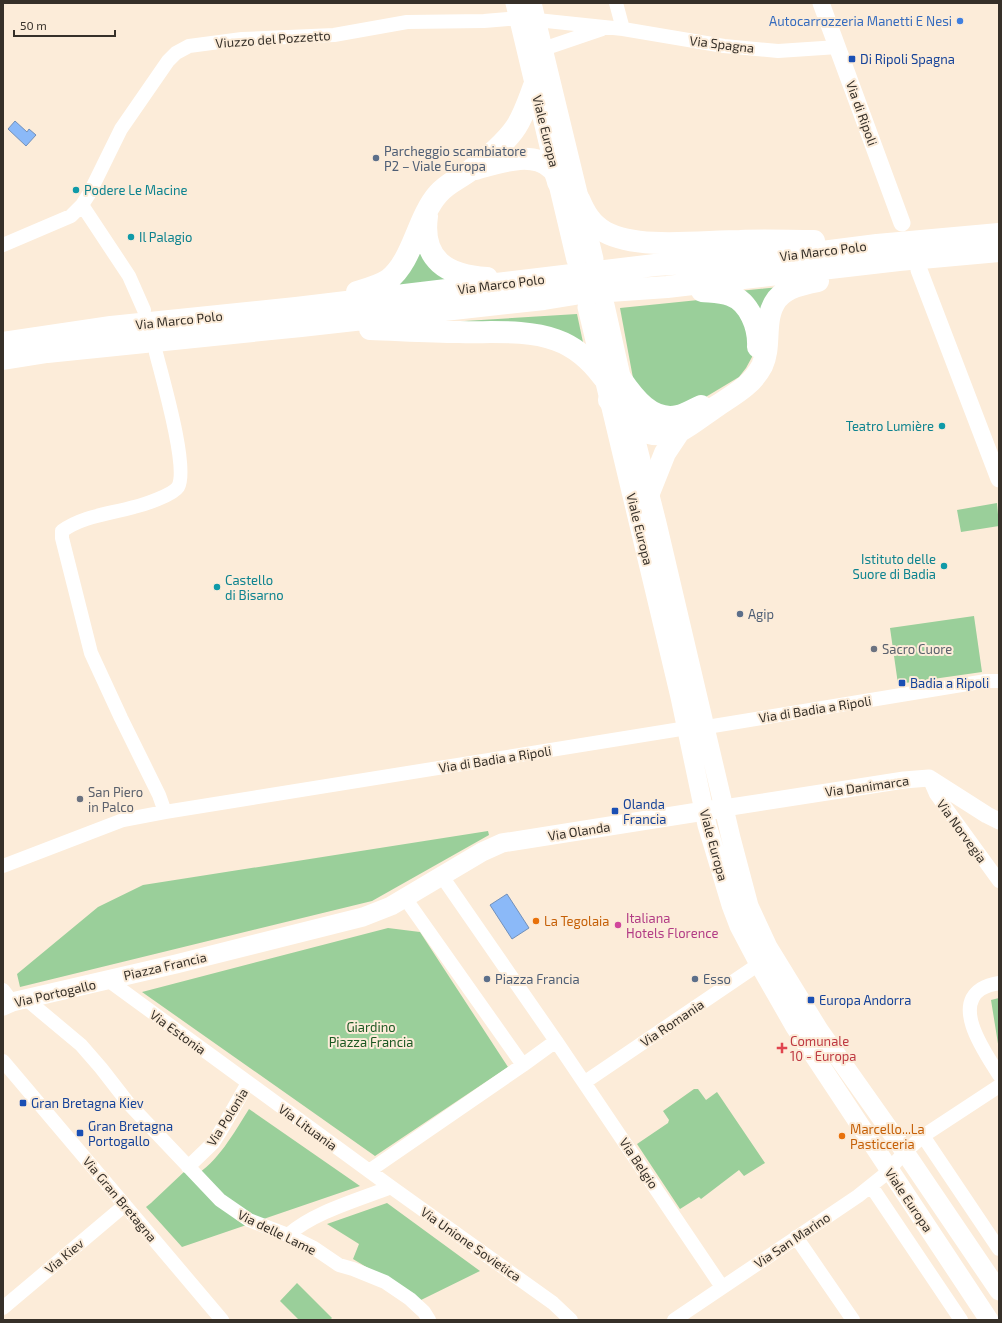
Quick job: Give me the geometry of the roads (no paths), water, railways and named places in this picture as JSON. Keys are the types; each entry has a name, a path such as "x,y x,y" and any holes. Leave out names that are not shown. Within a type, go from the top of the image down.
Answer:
{"highway":[{"path":"298,317 386,281 395,273 414,239 428,207 441,190 472,170 505,141 516,128 534,86"},
{"path":"472,170 513,161 532,159 542,161 551,168 558,182"},
{"path":"579,199 585,214 596,226 610,234 628,240 687,242 814,241 880,254"},
{"path":"428,207 425,229 428,246 435,258 446,268 470,277 542,289"},
{"name":"Via Marco Polo","path":"542,289 581,293 667,287 880,254 942,248 999,234"},
{"name":"Via Marco Polo","path":"942,248 999,251"},
{"path":"649,493 665,453 679,432 742,390 754,380 763,365 770,315 777,300 784,293 794,287 844,275 880,254"},
{"name":"Via Marco Polo","path":"3,358 298,317 542,289 655,266 783,257 880,254"},
{"path":"298,317 458,332 497,332 543,336 556,340 574,349 612,378 644,407 669,417 678,416 696,408 727,390 740,380 755,361 758,346 758,332 751,316 739,300 731,296 720,293 667,287"},
{"name":"Via Marco Polo","path":"3,342 111,327 298,317"},
{"path":"609,400 617,412 641,431 653,435 679,432"}],"main road":[{"name":"Viale Europa","path":"525,11 544,52 579,199 585,259 558,182 534,86 525,11"},
{"name":"Viale Europa","path":"596,306 612,378 632,425 649,493 696,727 704,811 720,870 739,926 794,1027 989,1320"},
{"name":"Viale Europa","path":"612,378 609,400 696,727 724,808 749,906 768,947 819,1030 905,1152 999,1291"},
{"name":"Via Olanda","path":"441,876 482,852 502,843 724,808"},
{"name":"Piazza Francia","path":"108,980 378,912 405,898 441,876"},
{"name":"Via Portogallo","path":"11,999 108,980"}],"street":[{"path":"616,3 623,29"},
{"name":"Via di Ripoli","path":"821,3 902,223"},
{"name":"Via Spagna","path":"525,11 606,28 623,29 724,46 778,51 838,47"},
{"name":"Viuzzo del Pozzetto","path":"3,245 71,216 82,205 89,194 121,129 168,61 189,46 242,38 334,35 407,22 525,11"},
{"name":"Via Spagna","path":"544,52 552,46 606,28"},
{"path":"82,205 129,276 144,310"},
{"path":"919,270 999,479"},
{"path":"156,353 179,446 181,472 178,487 172,493 136,507 92,517 71,525 62,532 62,538 91,653 159,795 164,812"},
{"name":"Via di Badia a Ripoli","path":"3,866 123,820 164,812 997,679"},
{"path":"929,778 999,824"},
{"name":"Via Danimarca","path":"724,808 904,780 929,778"},
{"name":"Via Norvegia","path":"929,778 936,794 999,881"},
{"path":"369,1171 556,1041 441,876"},
{"path":"405,898 523,1065"},
{"name":"Via Romania","path":"585,1082 759,964"},
{"name":"Via Estonia","path":"108,980 248,1083"},
{"path":"999,983 985,987 978,992 973,1000 970,1013 975,1034 999,1075"},
{"name":"Via delle Lame","path":"11,999 81,1045 102,1068 129,1104 220,1200 240,1215 257,1224 288,1235 314,1248 339,1265 385,1282 410,1299 424,1312 429,1320"},
{"name":"Via Belgio","path":"556,1041 722,1286"},
{"name":"Via Gran Bretagna","path":"3,1060 222,1320"},
{"name":"Via Polonia","path":"188,1167 208,1149 220,1132 248,1083"},
{"name":"Via Lituania","path":"248,1083 369,1171"},
{"name":"Via San Marino","path":"674,1320 871,1186 923,1136 999,1086"},
{"path":"923,1136 999,1249"},
{"name":"Via Unione Sovietica","path":"369,1171 553,1303 571,1320"},
{"name":"Viale Europa","path":"871,1186 961,1320"},
{"path":"288,1235 294,1229 312,1218 391,1187"},
{"name":"Via Kiev","path":"3,1308 125,1204"},
{"path":"796,1237 853,1320"}],"water":[{"path":"15,121 27,132 29,129 36,135 26,146 8,129"},
{"path":"507,894 529,928 512,939 490,905"}],"place":[{"name":"Autocarrozzeria Manetti E Nesi","path":"960,21"},
{"name":"Di Ripoli Spagna","path":"852,59"},
{"name":"Parcheggio scambiatore P2 – Viale Europa","path":"376,158"},
{"name":"Podere Le Macine","path":"76,190"},
{"name":"Il Palagio","path":"131,237"},
{"name":"Teatro Lumière","path":"942,426"},
{"name":"Istituto delle Suore di Badia","path":"944,566"},
{"name":"Castello di Bisarno","path":"217,587"},
{"name":"Agip","path":"740,614"},
{"name":"Sacro Cuore","path":"874,649"},
{"name":"Badia a Ripoli","path":"902,683"},
{"name":"San Piero in Palco","path":"80,799"},
{"name":"Olanda Francia","path":"615,811"},
{"name":"La Tegolaia","path":"536,921"},
{"name":"Italiana Hotels Florence","path":"618,925"},
{"name":"Piazza Francia","path":"487,979"},
{"name":"Esso","path":"695,979"},
{"name":"Europa Andorra","path":"811,1000"},
{"name":"Comunale 10 - Europa","path":"782,1048"},
{"name":"Gran Bretagna Kiev","path":"23,1103"},
{"name":"Gran Bretagna Portogallo","path":"80,1133"},
{"name":"Marcello...La Pasticceria","path":"842,1136"}],"park label":[{"name":"Giardino Piazza Francia","path":"371,1034"}]}
